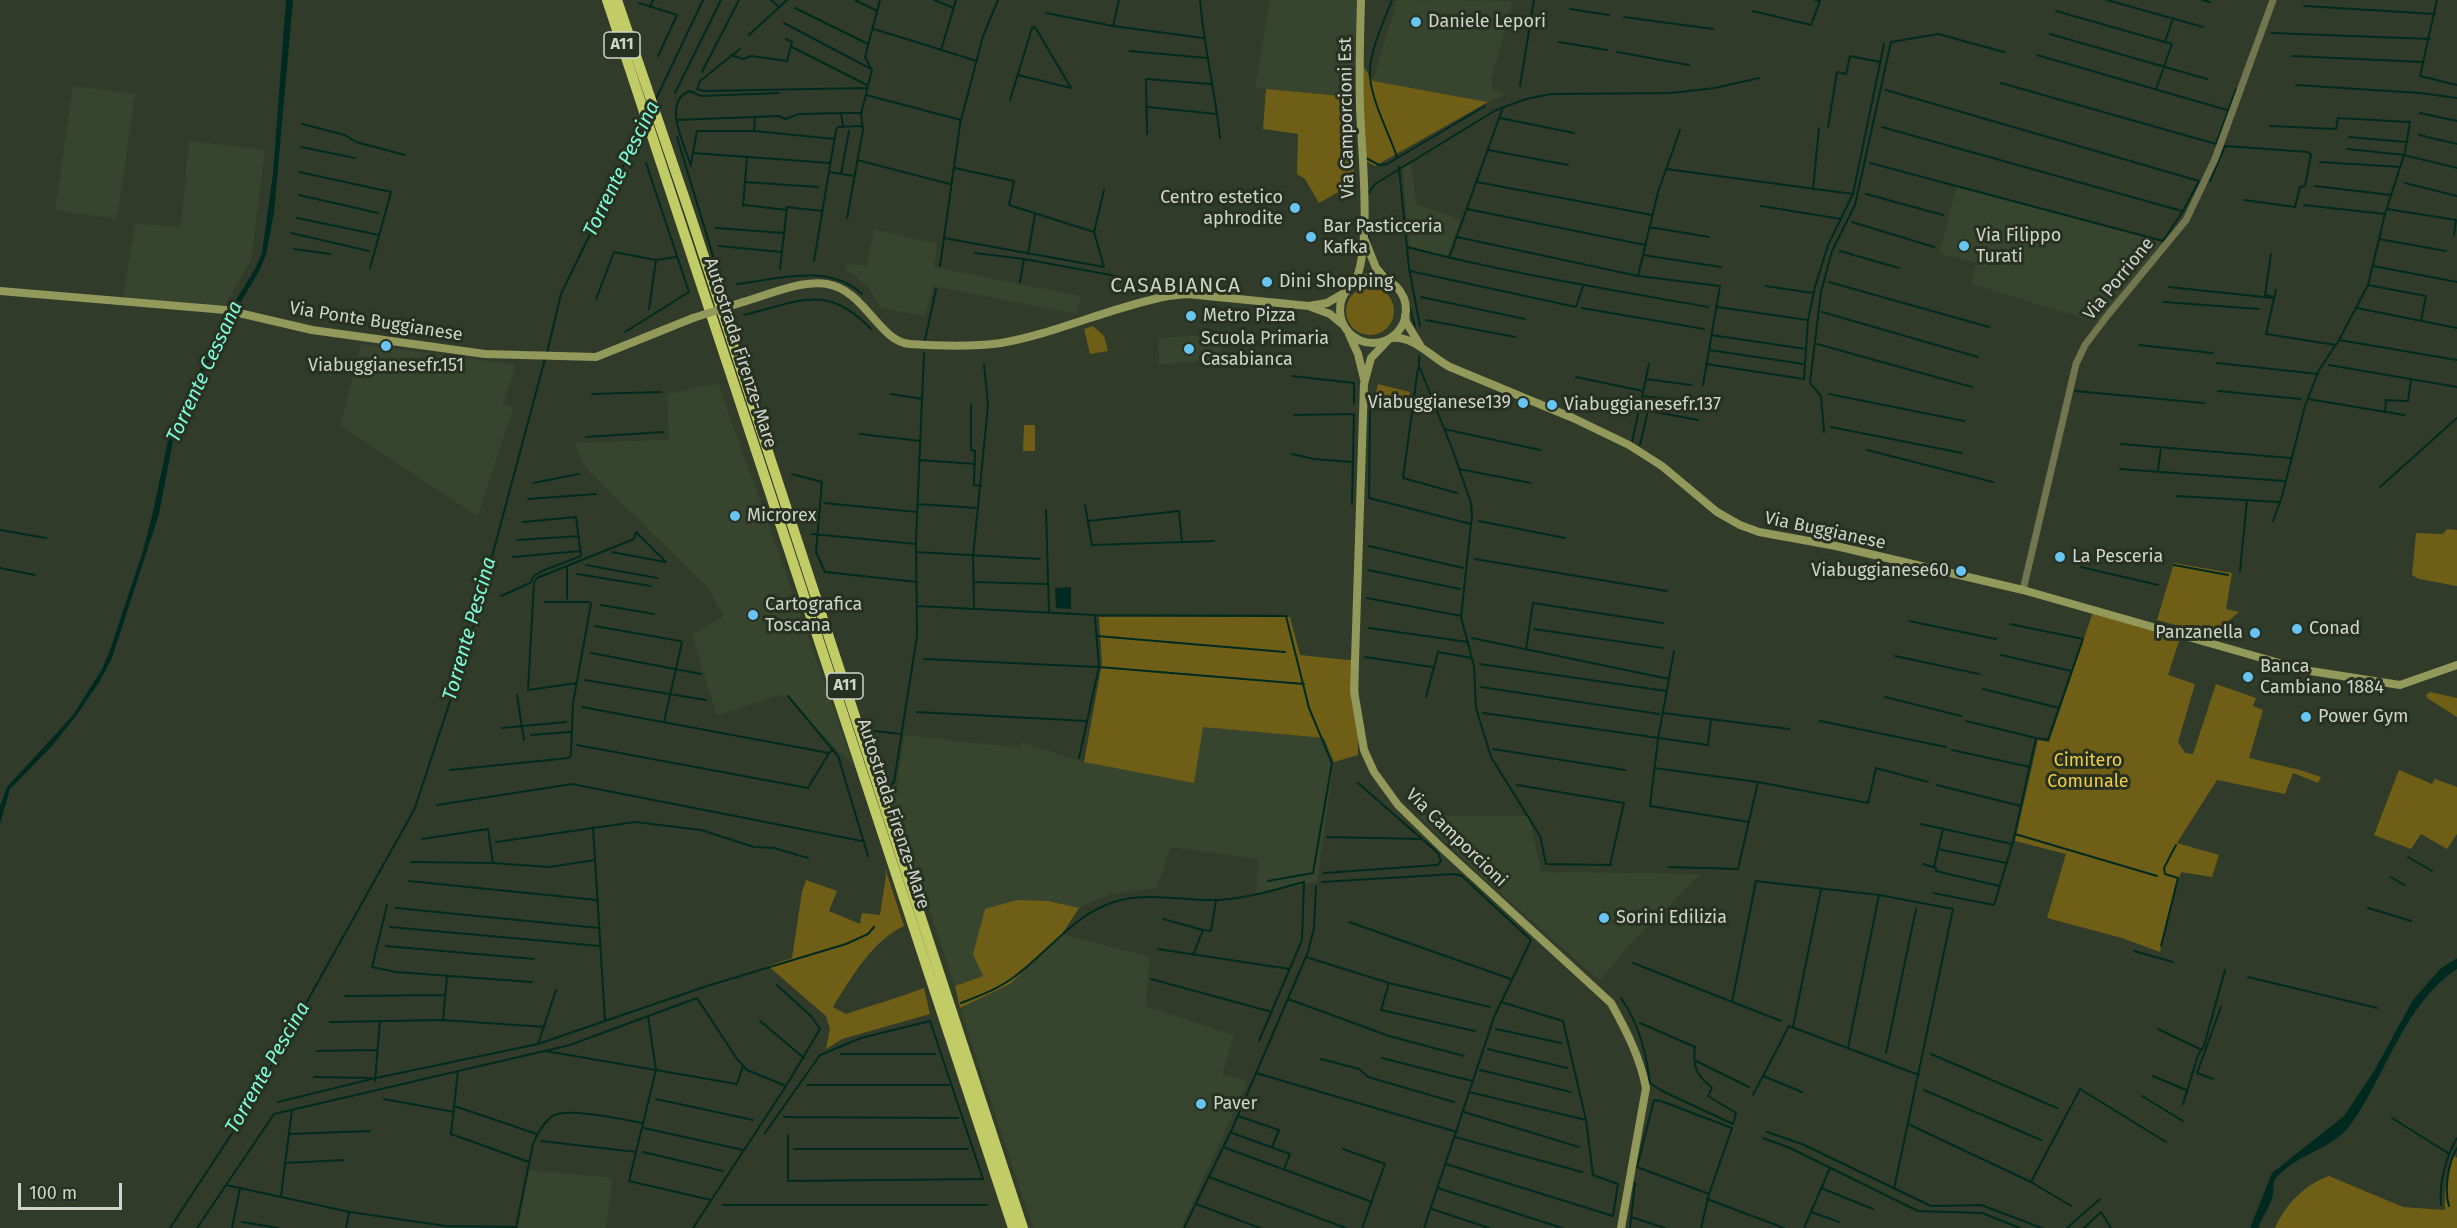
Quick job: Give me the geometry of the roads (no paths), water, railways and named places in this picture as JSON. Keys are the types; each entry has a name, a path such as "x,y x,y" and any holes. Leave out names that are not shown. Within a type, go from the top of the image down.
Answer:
{"highway":[{"name":"Autostrada Firenze-Mare","path":"607,0 641,87 661,147 1013,1228"},
{"name":"Autostrada Firenze-Mare","path":"617,0 641,87"},
{"name":"Autostrada Firenze-Mare","path":"661,147 691,217 1023,1228"}],"main road":[{"name":"Via Camporcioni Est","path":"1361,0 1360,104 1364,236"},
{"path":"1364,236 1376,268 1403,296 1406,322 1422,349"},
{"path":"1354,284 1360,268 1364,236"},
{"path":"1310,306 1330,302 1354,284 1370,278 1387,280"},
{"name":"Via Ponte Buggianese","path":"0,291 226,310 312,330 485,354 558,357 596,357 610,353 659,330 693,318 801,286 829,285 861,303 886,331 900,342 912,344 1000,343 1145,301 1174,295 1310,306"},
{"path":"1346,292 1341,308 1346,328 1356,347 1364,384"},
{"path":"1310,306 1330,314 1357,338 1366,342 1376,343 1390,338"},
{"path":"1364,384 1371,358 1402,327 1405,316"},
{"name":"Via Buggianese","path":"1390,338 1408,339 1450,367 1567,416 1629,445 1662,466 1717,512 1747,528 1775,537 1842,547 2023,590 2181,633 2265,660 2339,676 2400,685 2457,665"},
{"name":"Via Camporcioni","path":"1364,384 1354,691 1364,750 1374,772 1398,805 1611,1003 1628,1033 1642,1068 1646,1088 1621,1228"}],"street":[{"name":"Via Porrione","path":"2023,590 2076,364 2085,345 2107,316 2186,220 2215,159 2273,0"}],"water":[{"path":"286,0 293,0 274,213 266,255 226,327 174,436 159,514 112,658 100,681 76,716 52,746 10,789 0,824 0,806 7,787 73,715 102,669 142,554 169,436 221,325 262,253 273,174"},
{"path":"1071,587 1071,609 1056,608 1055,588"},
{"path":"2457,958 2457,969 2438,984 2409,1021 2351,1124 2336,1139 2300,1159 2279,1175 2274,1182 2272,1199 2258,1228 2250,1228 2272,1173 2344,1116 2374,1071 2413,1000 2440,969"}],"waterway":[{"path":"650,7 653,0"},
{"name":"Torrente Pescina","path":"655,101 703,0"},
{"path":"675,93 721,0"},
{"path":"702,72 739,0"},
{"path":"771,0 779,7"},
{"path":"749,35 787,0"},
{"path":"855,0 877,11"},
{"path":"847,218 863,130 861,114 872,70 865,57 880,0"},
{"path":"934,0 954,8"},
{"path":"941,50 956,0"},
{"path":"940,266 960,124 983,36 998,0"},
{"path":"1113,26 1119,0"},
{"path":"1200,0 1220,138"},
{"path":"1392,0 1371,58 1370,77 1377,107 1397,157"},
{"path":"1520,86 1534,0"},
{"path":"1753,11 1811,25 1820,1 1815,0"},
{"path":"2107,0 2203,27"},
{"path":"2202,0 2210,2"},
{"path":"2437,0 2420,76 2457,85"},
{"path":"639,3 677,15 658,56"},
{"path":"2304,6 2435,14"},
{"path":"795,8 868,44"},
{"path":"1570,9 1609,15"},
{"path":"2056,11 2172,44 2156,89"},
{"path":"1046,13 1113,26 1203,38"},
{"path":"1624,17 1713,29"},
{"path":"2165,42 2173,18"},
{"path":"784,23 871,69"},
{"path":"1010,100 1032,28 1035,27 1071,88"},
{"path":"874,29 977,61"},
{"path":"2272,33 2430,39"},
{"path":"1824,432 1821,396 1810,383 1821,292 1832,251 1855,205 1891,42 1938,34 2004,52"},
{"path":"2050,34 2207,79"},
{"path":"731,55 743,59 751,56 787,61 792,42 786,39"},
{"path":"1559,42 1607,50"},
{"path":"1706,364 1804,379 1808,320 1815,287 1828,245 1853,194 1884,44"},
{"path":"792,47 867,85"},
{"path":"740,49 700,81 697,89 704,91 867,88"},
{"path":"1130,51 1207,58"},
{"path":"1617,52 1689,65"},
{"path":"2037,55 2227,110"},
{"path":"1828,127 1837,72 1846,74 1850,56 1880,62"},
{"path":"2292,56 2423,62"},
{"path":"1018,75 1071,88"},
{"path":"1368,194 1375,184 1496,110 1526,99 1551,94 1671,93 1715,88 1759,78"},
{"path":"1147,134 1146,79 1211,84"},
{"path":"2001,83 2216,144 2236,89"},
{"path":"2296,85 2420,93 2457,98"},
{"path":"1870,163 2163,241 2199,181 1886,90"},
{"path":"691,166 677,125 677,104 681,96 690,91 701,96 779,93"},
{"path":"866,95 961,120"},
{"path":"1366,158 1379,165 1387,164 1485,106"},
{"path":"1148,107 1216,114"},
{"path":"1449,258 1503,107"},
{"path":"677,120 779,116 785,119 799,114 841,113"},
{"path":"843,126 841,113 862,113"},
{"path":"2420,113 2457,121"},
{"path":"754,131 755,117"},
{"path":"1500,118 1574,133"},
{"path":"2270,126 2336,129 2338,118 2410,122 2405,152 2385,214 2368,285 2339,340 2319,370 2305,406 2282,496 2273,521"},
{"path":"302,124 345,135 356,142 405,155"},
{"name":"Torrente Pescina","path":"547,353 561,294 643,125"},
{"path":"814,261 836,130 838,127 862,126"},
{"path":"1882,127 2182,211"},
{"path":"1813,189 1819,128"},
{"path":"1638,276 1658,192 1680,130"},
{"path":"691,163 697,131 754,131 835,139"},
{"path":"841,174 849,131"},
{"path":"2419,135 2457,144"},
{"path":"677,137 726,299"},
{"path":"2349,137 2406,142"},
{"path":"2210,181 2225,146 2308,152 2311,155 2305,186 2300,187 2295,207 2244,200"},
{"path":"301,147 355,158"},
{"path":"2348,149 2404,155 2457,168"},
{"path":"1488,150 1568,165"},
{"path":"693,153 830,163"},
{"path":"743,206 747,157"},
{"path":"857,160 950,184"},
{"path":"2320,162 2400,167"},
{"path":"625,332 689,292 646,163"},
{"path":"1399,167 1409,268 1420,326"},
{"path":"955,168 1014,181 1009,205 1094,232"},
{"path":"1666,169 1853,194"},
{"path":"299,172 391,192 370,268"},
{"path":"829,172 854,176"},
{"path":"745,182 818,187"},
{"path":"1477,182 1652,215"},
{"path":"2405,183 2457,196"},
{"path":"2315,186 2391,195"},
{"path":"944,238 1104,267 1094,232 1104,190"},
{"path":"1866,194 1943,215"},
{"path":"299,195 378,213"},
{"path":"745,205 787,210"},
{"path":"2304,205 2385,214"},
{"path":"1761,206 1841,219"},
{"path":"780,269 787,207 822,211"},
{"path":"1467,209 1645,245"},
{"path":"2387,209 2456,220 2454,235"},
{"path":"1028,254 1035,215"},
{"path":"297,218 379,235"},
{"path":"1852,222 1934,247"},
{"path":"1649,227 1709,237"},
{"path":"716,228 784,233"},
{"path":"1367,229 1370,244"},
{"path":"291,233 369,251"},
{"path":"1457,237 1638,276 1720,286 1703,385"},
{"path":"2379,239 2446,251"},
{"path":"719,246 782,252"},
{"path":"1407,247 1519,273 1708,307"},
{"path":"294,249 330,254"},
{"path":"1840,251 1899,268"},
{"path":"596,299 614,252 656,260 676,257"},
{"path":"975,253 1024,259 1116,276"},
{"path":"2271,254 2265,295 2274,297"},
{"path":"1643,255 1721,267"},
{"path":"1020,282 1024,259"},
{"path":"649,309 656,260"},
{"path":"2373,266 2457,282"},
{"path":"1383,270 1405,292 1415,326"},
{"path":"1410,271 1576,307 1583,286"},
{"path":"737,284 786,277 819,276 849,284 862,294"},
{"path":"1829,282 1989,327"},
{"path":"2368,285 2426,296 2421,321"},
{"path":"1765,286 1813,293"},
{"path":"2169,287 2273,298"},
{"path":"925,340 936,289"},
{"path":"2276,290 2266,334 2336,345"},
{"path":"1421,297 1525,319"},
{"path":"744,315 796,301 826,300 855,314 871,329"},
{"path":"2164,302 2259,309"},
{"path":"1718,307 1807,320"},
{"path":"1582,308 1704,329"},
{"path":"2357,308 2457,328"},
{"path":"1822,312 1978,357"},
{"path":"1426,320 1515,337"},
{"path":"1711,335 1806,349"},
{"path":"2339,340 2457,360"},
{"path":"1817,344 1972,387"},
{"path":"2139,345 2213,353"},
{"path":"1709,350 1804,364"},
{"path":"887,789 894,782 917,636 916,540 924,353"},
{"path":"1419,356 1419,366 1471,503 1472,515 1461,617 1474,666 1476,708 1491,757 1540,836 1546,864 1611,865"},
{"name":"Torrente Pescina","path":"170,1228 242,1118 415,808 468,646 545,359"},
{"path":"2217,363 2318,374"},
{"path":"974,609 973,557 988,405 984,364"},
{"path":"1632,442 1649,364"},
{"path":"2329,365 2457,387"},
{"path":"1418,368 1403,478 1457,493"},
{"path":"1292,376 1354,383 1354,404"},
{"path":"1576,377 1643,391"},
{"path":"1646,379 1691,385"},
{"path":"2385,411 2386,400 2408,401 2411,379"},
{"path":"2075,391 2204,403"},
{"path":"2218,391 2301,399"},
{"path":"592,394 661,392"},
{"path":"891,394 923,399"},
{"path":"1829,394 1964,421"},
{"path":"1643,396 1688,401"},
{"path":"2308,399 2404,415"},
{"path":"971,405 971,450 975,451 974,485 981,486"},
{"path":"1370,408 1369,498 1471,524"},
{"path":"1639,409 1698,420"},
{"path":"1640,445 1648,410"},
{"path":"1294,415 1354,414"},
{"path":"1352,504 1354,414"},
{"path":"2380,487 2457,418"},
{"path":"1831,427 1962,453"},
{"path":"1444,429 1540,450"},
{"path":"586,437 663,432"},
{"path":"860,434 920,441"},
{"path":"2121,444 2291,458"},
{"path":"2158,471 2161,447"},
{"path":"1867,450 1993,482"},
{"path":"1292,454 1314,459 1351,462"},
{"path":"919,460 975,464"},
{"path":"1459,469 1531,483"},
{"path":"2120,469 2285,481"},
{"path":"533,483 579,474"},
{"path":"792,474 822,482 816,552 825,572 917,582"},
{"path":"528,499 596,494"},
{"path":"2177,496 2279,502"},
{"path":"2240,571 2247,500"},
{"path":"824,503 917,512"},
{"path":"917,504 976,508"},
{"path":"1085,505 1092,545 1214,541"},
{"path":"1046,510 1049,612"},
{"path":"1088,521 1179,511 1182,542"},
{"path":"501,596 530,583 534,576 542,571 581,556 576,517 523,522"},
{"path":"1479,521 1565,538"},
{"path":"0,530 46,538"},
{"path":"577,683 528,690 534,582 537,578 634,539 636,532 666,562"},
{"path":"812,534 916,544"},
{"path":"517,540 579,536"},
{"path":"1369,546 1463,568"},
{"path":"513,557 580,551"},
{"path":"612,552 665,562"},
{"path":"917,552 1040,559"},
{"path":"1475,559 1667,591"},
{"path":"586,565 657,578"},
{"path":"2174,565 2228,575"},
{"path":"567,566 567,599"},
{"path":"2081,567 2158,585"},
{"path":"0,568 35,575"},
{"path":"1368,570 1460,589"},
{"path":"577,574 651,586"},
{"path":"973,582 1048,584"},
{"path":"1367,598 1461,616"},
{"path":"450,770 569,758 571,755 573,703 591,604 589,602 545,602"},
{"path":"1526,649 1533,603 1663,623"},
{"path":"601,605 654,614"},
{"path":"917,606 1095,615 1286,616 1309,708 1332,763 1313,873 1268,881"},
{"path":"1079,758 1099,667 1095,616"},
{"path":"1909,621 1996,639"},
{"path":"1933,893 1994,905 2013,842 2036,738 2048,740 2083,639 2010,624"},
{"path":"595,626 680,641"},
{"path":"1369,628 1468,642"},
{"path":"1534,629 1663,648"},
{"path":"1097,636 1285,652"},
{"path":"1472,638 1669,679"},
{"path":"664,722 682,642"},
{"path":"1674,651 1658,739 1650,806 1749,822"},
{"path":"1426,697 1438,652 1472,658"},
{"path":"591,653 701,674"},
{"path":"2001,655 2071,671"},
{"path":"1895,656 1979,674"},
{"path":"1365,657 1432,667"},
{"path":"924,659 1099,667 1304,684"},
{"path":"1480,664 1666,691"},
{"path":"585,680 706,700"},
{"path":"1481,687 1659,714"},
{"path":"1983,689 2059,708"},
{"path":"517,695 524,740"},
{"path":"788,696 838,756 868,856"},
{"path":"1885,697 1961,716"},
{"path":"582,707 829,753"},
{"path":"917,712 1087,721"},
{"path":"1483,713 1708,745 1711,719"},
{"path":"1663,713 1789,729"},
{"path":"1820,721 1946,747"},
{"path":"1966,721 2036,738"},
{"path":"502,728 566,722"},
{"path":"874,731 901,734"},
{"path":"531,735 571,732"},
{"path":"577,745 808,788 833,749"},
{"path":"1493,749 1625,770"},
{"path":"1952,750 2030,767"},
{"path":"1654,768 1758,782 1868,803 1876,768 1928,782"},
{"path":"1669,867 1738,869 1758,782"},
{"path":"1324,873 1437,865 1441,861 1438,853 1358,783"},
{"path":"437,805 572,784 862,841"},
{"path":"1517,785 1624,803 1610,865"},
{"path":"1937,785 2021,806"},
{"path":"496,842 635,822 701,830 754,847 774,848 808,858"},
{"path":"1921,824 2012,844"},
{"path":"593,827 605,1021"},
{"path":"422,839 488,829 493,863"},
{"path":"1934,867 1943,829"},
{"path":"2015,834 2157,876"},
{"path":"1327,837 1420,839"},
{"path":"2161,946 2178,878 2165,874 2164,868 2176,845"},
{"path":"1938,849 2006,863"},
{"path":"2408,857 2432,871"},
{"path":"411,862 493,863 549,867 595,860"},
{"path":"1923,864 1936,868 1936,871 1999,886"},
{"path":"1322,882 1455,874 1462,876 1531,940 1494,1017 1424,1228"},
{"path":"2391,877 2404,885"},
{"path":"409,881 597,900"},
{"path":"1732,1002 1756,881 1879,895 1953,909 1894,1189"},
{"path":"961,1003 1008,981 1088,914 1117,901 1142,897 1229,899 1304,882 1302,940 1259,1041"},
{"path":"1184,1228 1232,1129 1308,952 1314,928 1316,886"},
{"path":"1793,1027 1821,889"},
{"path":"1848,1048 1879,895"},
{"path":"1193,955 1203,930 1211,931 1216,901"},
{"path":"387,905 372,967 396,972 532,982"},
{"path":"396,908 599,928"},
{"path":"2368,908 2411,921"},
{"path":"1886,1053 1916,909"},
{"path":"1163,919 1203,930"},
{"path":"1349,922 1511,979"},
{"path":"390,927 600,946"},
{"path":"278,1102 376,1078 538,1044 707,986 846,944 868,934 874,927"},
{"path":"386,946 534,959"},
{"path":"1158,949 1289,969"},
{"path":"2134,951 2173,962"},
{"path":"1306,957 1389,983 1490,1007"},
{"path":"1633,963 1781,1021"},
{"path":"2183,1104 2198,1055 2204,1046 2225,970"},
{"path":"443,1020 447,976"},
{"path":"2248,977 2377,1008"},
{"path":"1151,979 1272,1012"},
{"path":"1389,983 1381,1010 1475,1031"},
{"path":"693,1228 786,1086 820,1029 811,1016 777,985"},
{"path":"538,1044 556,990"},
{"path":"345,996 445,995"},
{"path":"197,1228 274,1114 570,1045 697,998 737,1059 747,1070 786,1086"},
{"path":"1621,998 1633,1018 1641,1039 1650,1083 1662,1091 1733,1124 1736,1113 1708,1096 1712,1088 1697,1070 1694,1060 1695,1047 1640,1023"},
{"path":"1288,999 1389,1036 1464,1056"},
{"path":"1446,1164 1613,1216 1618,1184 1593,1175 1586,1120 1563,1021 1501,1002"},
{"path":"2213,1079 2197,1073 2221,1007"},
{"path":"648,1016 656,1070 629,1181 711,1200"},
{"path":"330,1022 443,1020 545,1027"},
{"path":"375,1081 380,1021"},
{"path":"760,1021 804,1058"},
{"path":"765,1133 820,1055 861,1038 930,1021 983,1179 788,1181 788,1135"},
{"path":"1753,1095 1789,1026 1919,1075"},
{"path":"1496,1029 1561,1043"},
{"path":"2158,1029 2202,1050"},
{"path":"1488,1049 1567,1068"},
{"path":"317,1051 378,1050"},
{"path":"545,1051 737,1084 743,1066"},
{"path":"841,1054 935,1054"},
{"path":"1931,1054 2057,1108"},
{"path":"1382,1058 1472,1081"},
{"path":"1321,1059 1359,1069 1368,1077 1454,1102"},
{"path":"1696,1061 1749,1087"},
{"path":"1480,1070 1571,1092"},
{"path":"458,1071 451,1134 529,1162"},
{"path":"1256,1073 1457,1132"},
{"path":"1763,1076 1802,1092"},
{"path":"2153,1076 2186,1090"},
{"path":"314,1077 372,1078"},
{"path":"807,1085 949,1085"},
{"path":"2031,1182 2080,1089 2166,1142"},
{"path":"1924,1090 2041,1140"},
{"path":"1469,1092 1586,1120"},
{"path":"2142,1096 2183,1121"},
{"path":"384,1099 454,1112"},
{"path":"656,1099 753,1120"},
{"path":"1701,1228 1709,1194 1732,1128 1654,1100 1637,1167 1709,1194"},
{"path":"454,1106 537,1134"},
{"path":"281,1196 292,1110"},
{"path":"1464,1112 1579,1147"},
{"path":"516,1228 533,1144 540,1129 551,1117 558,1114 582,1113 643,1123"},
{"path":"1238,1116 1279,1130 1272,1147"},
{"path":"784,1117 958,1118"},
{"path":"2392,1118 2448,1153"},
{"path":"1908,1124 2031,1182 2071,1206"},
{"path":"644,1128 743,1150"},
{"path":"289,1134 370,1131"},
{"path":"1767,1132 1802,1144 1931,1206 1981,1205 2042,1228"},
{"path":"1232,1133 1290,1154 1284,1169"},
{"path":"1455,1137 1582,1172"},
{"path":"1763,1138 1790,1148 1918,1211 1982,1213 2020,1228"},
{"path":"2441,1205 2444,1170 2457,1138"},
{"path":"541,1141 636,1152"},
{"path":"1223,1147 1372,1202"},
{"path":"2449,1206 2448,1177 2451,1161 2457,1148"},
{"path":"794,1149 968,1149"},
{"path":"1343,1149 1385,1164 1362,1228"},
{"path":"643,1152 723,1171"},
{"path":"285,1163 344,1160"},
{"path":"1804,1228 1830,1168"},
{"path":"1209,1177 1346,1228"},
{"path":"1630,1227 1635,1183"},
{"path":"226,1185 350,1212 446,1226 516,1227"},
{"path":"232,1228 240,1188"},
{"path":"1438,1188 1562,1228"},
{"path":"1821,1188 1873,1209"},
{"path":"1707,1199 1784,1228"},
{"path":"2067,1228 2100,1199"},
{"path":"1196,1204 1260,1228"},
{"path":"723,1205 987,1205"},
{"path":"1432,1209 1489,1228"},
{"path":"1811,1212 1839,1222"},
{"path":"2084,1228 2101,1212 2111,1228"},
{"path":"346,1228 349,1213"},
{"path":"1631,1217 1665,1228"},
{"path":"242,1222 278,1228"}],"place":[{"name":"Daniele Lepori","path":"1416,22"},
{"name":"Centro estetico aphrodite","path":"1295,208"},
{"name":"Bar Pasticceria Kafka","path":"1311,237"},
{"name":"Via Filippo Turati","path":"1964,246"},
{"name":"Dini Shopping","path":"1267,282"},
{"name":"Metro Pizza","path":"1191,316"},
{"name":"Viabuggianesefr.151","path":"386,346"},
{"name":"Scuola Primaria Casabianca","path":"1189,349"},
{"name":"Viabuggianese139","path":"1523,403"},
{"name":"Viabuggianesefr.137","path":"1552,405"},
{"name":"Microrex","path":"735,516"},
{"name":"La Pesceria","path":"2060,557"},
{"name":"Viabuggianese60","path":"1961,571"},
{"name":"Cartografica Toscana","path":"753,615"},
{"name":"Conad","path":"2297,629"},
{"name":"Panzanella","path":"2255,633"},
{"name":"Banca Cambiano 1884","path":"2248,677"},
{"name":"Power Gym","path":"2306,717"},
{"name":"Sorini Edilizia","path":"1604,918"},
{"name":"Paver","path":"1201,1104"}],"district":[{"name":"CASABIANCA","path":"1176,286"}],"water label":[{"name":"Torrente Cessana","path":"205,372"}],"park label":[{"name":"Cimitero Comunale","path":"2088,771"}]}
